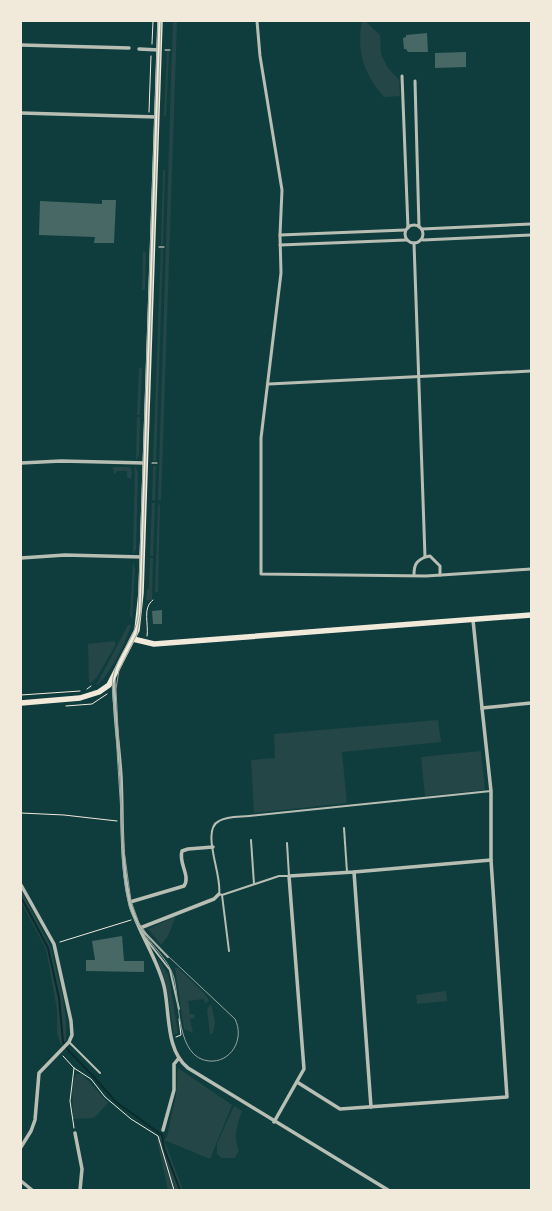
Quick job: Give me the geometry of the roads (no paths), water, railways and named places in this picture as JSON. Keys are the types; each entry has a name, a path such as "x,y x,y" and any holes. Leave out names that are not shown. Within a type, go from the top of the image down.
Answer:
{"main road":[{"path":"21,703 84,698 102,690 109,685 133,639 139,618 160,21"},
{"path":"133,639 154,644 531,615"}],"street":[{"path":"257,21 260,56 282,190 280,235 281,274 269,384 261,438 261,574 440,575 531,569"},
{"path":"21,45 129,48"},
{"path":"139,49 159,50"},
{"path":"402,76 407,229 404,233 406,240"},
{"path":"415,81 421,228 425,233 423,240"},
{"path":"21,113 157,117"},
{"path":"280,235 407,229 414,226 421,228 531,224"},
{"path":"280,245 406,240 414,243 423,240 531,235"},
{"path":"414,243 425,557"},
{"path":"269,384 531,371"},
{"path":"21,463 61,461 145,464"},
{"path":"21,558 52,555 142,557"},
{"path":"414,575 414,566 417,560 430,556 440,566 440,575"},
{"path":"297,1082 340,1109 508,1097 491,860 491,791 473,620"},
{"path":"114,676 123,853 130,902 135,918 146,939 164,987 172,1038 179,1058 188,1068 274,1122 388,1190"},
{"path":"482,708 531,703"},
{"path":"130,902 184,886 187,880 182,862 182,851 188,849 213,847"},
{"path":"274,1122 304,1069 289,876 347,873 491,860"},
{"path":"354,872 371,1107"},
{"path":"21,885 54,944 71,1022 72,1035 69,1042 39,1073 35,1120 32,1130 21,1147"},
{"path":"140,928 221,895"},
{"path":"163,1130 174,1090 174,1064 179,1058"},
{"path":"75,1133 82,1169 80,1190"},
{"path":"21,1181 32,1190"}],"lane":[{"path":"229,951 211,833 212,827 216,822 223,819 491,791"},
{"path":"344,828 347,873"},
{"path":"251,840 254,884"},
{"path":"221,895 279,876 289,876 288,843"},
{"path":"140,928 168,957"},
{"path":"146,939 166,962 172,972 179,1009"},
{"path":"69,1042 100,1073"}],"waterway":[{"path":"21,897 48,948 59,998 63,1042 68,1050 116,1102 162,1135 164,1148 180,1190"}],"tram line":[{"path":"158,21 138,616 133,632 115,669 112,682 112,692 120,798 122,860 129,906 139,927 165,961 174,978 181,1027 190,1050 198,1058 209,1061 217,1061 230,1054 237,1042 238,1027 235,1019 151,940 139,923 131,901 124,850 116,689 119,670 137,634 141,611 161,21"}]}
